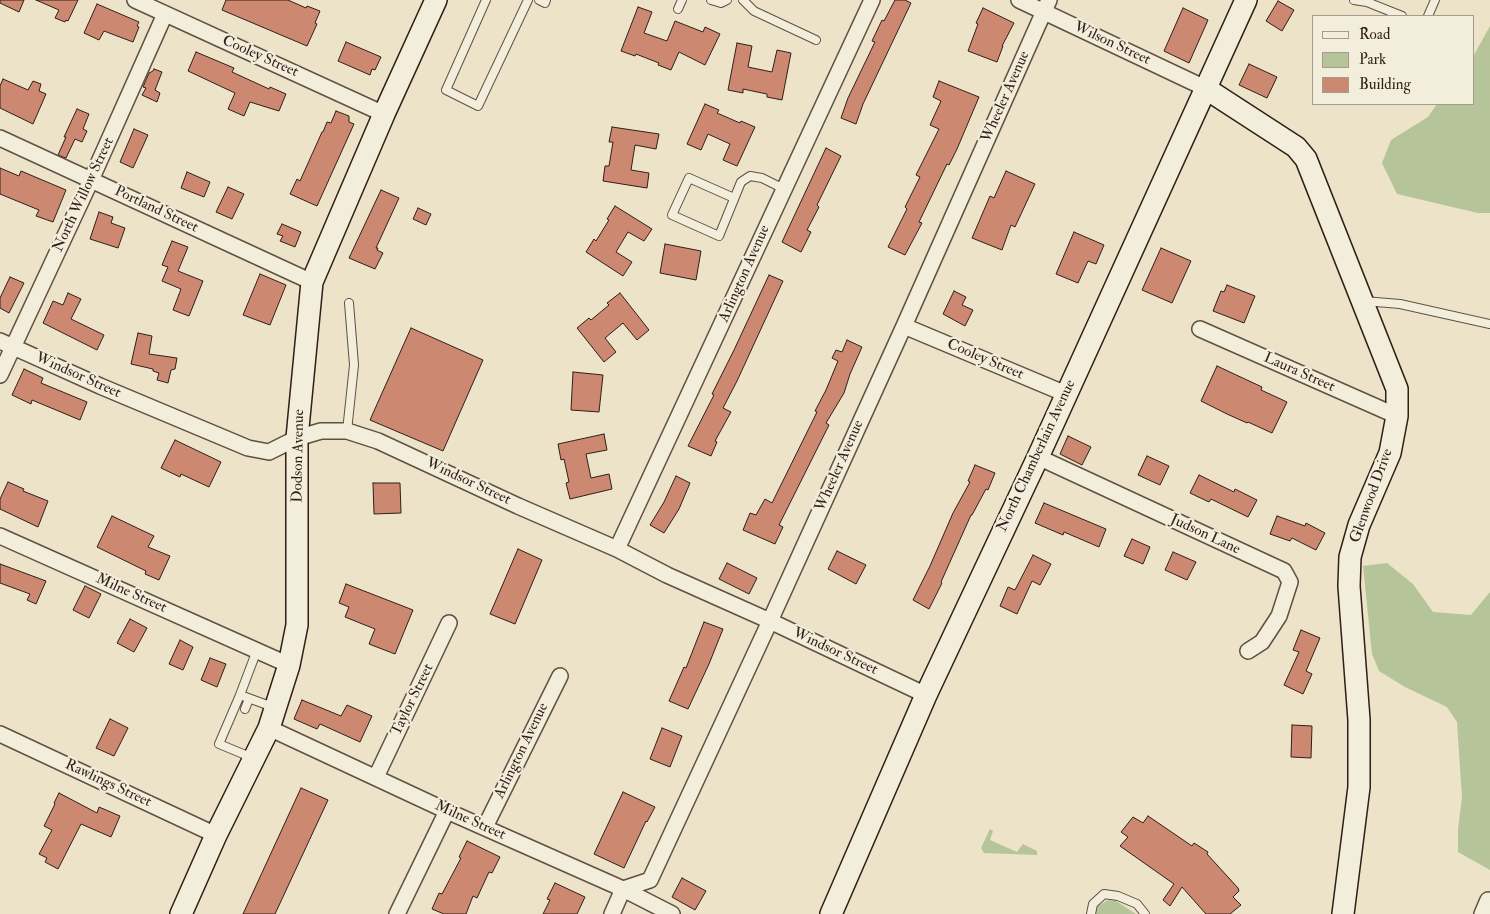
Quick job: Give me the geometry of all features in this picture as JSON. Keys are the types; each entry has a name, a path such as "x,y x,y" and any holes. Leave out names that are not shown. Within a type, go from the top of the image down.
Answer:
{"street":[{"name":"Cooley Street","path":"135,0 384,114"},
{"name":"Dodson Avenue","path":"181,914 216,834 272,718 289,664 297,625 296,438 312,282 384,114 436,0"},
{"name":"Arlington Avenue","path":"617,549 872,0"},
{"name":"Wilson Street","path":"1019,0 1046,6 1205,88"},
{"name":"North Chamberlain Avenue","path":"831,914 926,695 1038,457 1246,0"},
{"name":"Wheeler Avenue","path":"623,889 650,880 904,326 1046,6"},
{"name":"North Willow Street","path":"0,375 6,344 91,180 165,14"},
{"name":"Glenwood Drive","path":"1205,88 1296,147 1306,159 1397,389 1397,416 1390,453 1359,525 1350,558 1349,586 1359,720 1359,787 1343,914"},
{"name":"Portland Street","path":"0,138 312,282"},
{"name":"Cooley Street","path":"904,326 1066,394"},
{"name":"Laura Street","path":"1200,330 1397,416"},
{"name":"Windsor Street","path":"6,344 248,448 268,452 296,438 321,431 347,431 378,441 518,506 617,549 667,575 770,621 926,695"},
{"name":"Judson Lane","path":"1038,457 1284,572 1290,582 1280,616 1262,642 1248,651"},
{"name":"Milne Street","path":"0,536 289,664"},
{"name":"Taylor Street","path":"376,777 450,623"},
{"name":"Arlington Avenue","path":"485,827 560,676"},
{"name":"Milne Street","path":"272,718 376,777 447,811 623,889 672,914"},
{"name":"Rawlings Street","path":"0,734 216,834"},
{"path":"398,914 447,811"},
{"path":"612,914 623,889"}],"lane":[{"path":"486,0 446,90 478,106 528,0"},
{"path":"539,0 545,2 546,0"},
{"path":"678,9 682,0"},
{"path":"711,0 721,3 727,0"},
{"path":"743,0 754,12 816,40"},
{"path":"1354,0 1367,2 1400,15"},
{"path":"1428,15 1436,0"},
{"path":"734,198 688,178 672,215 718,236 741,182 750,176 762,178 784,189"},
{"path":"1362,300 1400,304 1490,324"},
{"path":"347,431 354,365 349,303"},
{"path":"254,758 219,744 257,650"},
{"path":"240,695 249,699 272,718"},
{"path":"245,709 249,699"},
{"path":"228,748 232,739"},
{"path":"1091,914 1093,904 1104,894 1118,896 1137,904 1145,914"}],"green space":[{"path":"1490,26 1490,213 1478,213 1397,194 1382,163 1391,140 1428,117 1436,105 1475,105 1475,53"},
{"path":"1387,563 1413,584 1433,612 1471,615 1490,592 1490,870 1458,852 1458,829 1462,798 1457,722 1447,707 1405,687 1379,671 1372,654 1363,566"},
{"path":"990,829 993,831 990,840 1017,852 1023,844 1037,851 1037,855 984,853 981,848"},
{"path":"1108,900 1116,901 1136,914 1095,914 1098,906"}],"building":[{"path":"0,0 24,0 19,12 0,3"},
{"path":"36,0 78,0 68,21 66,20 65,22 55,18 59,10"},
{"path":"226,0 288,0 306,8 307,6 320,11 315,23 317,24 307,46 222,10"},
{"path":"895,0 905,0 911,3 863,104 856,124 841,118 848,98 875,42 872,41 882,20 884,21"},
{"path":"1278,1 1294,10 1282,31 1266,21"},
{"path":"97,4 139,22 133,42 104,31 99,40 84,33"},
{"path":"638,7 652,12 644,33 667,41 675,21 703,32 705,27 720,34 705,65 679,52 671,70 636,54 635,56 621,51"},
{"path":"983,8 1014,23 1002,46 997,62 968,51 978,24 976,23"},
{"path":"1183,8 1208,20 1189,63 1164,51"},
{"path":"346,42 381,57 375,70 372,69 370,75 338,61"},
{"path":"737,43 752,46 748,67 772,72 777,50 791,53 782,100 767,97 767,94 743,89 743,93 728,90"},
{"path":"196,52 234,68 232,72 269,89 270,87 286,94 279,111 250,102 244,116 228,109 235,93 188,71"},
{"path":"1249,64 1277,77 1267,98 1239,85"},
{"path":"154,69 162,72 155,90 160,93 157,102 142,95 146,88 143,87 149,73"},
{"path":"3,79 28,90 33,81 41,84 39,91 46,94 33,124 0,108 0,86"},
{"path":"939,81 979,97 957,149 949,165 947,164 919,222 922,223 905,255 888,247 920,177 916,175 939,129 930,125 941,101 933,97"},
{"path":"705,104 719,110 717,113 755,127 737,166 723,160 730,144 708,134 701,150 687,144"},
{"path":"77,109 89,114 83,129 87,131 82,142 75,139 66,158 58,155"},
{"path":"336,111 349,116 349,122 354,124 317,206 290,194 297,179 300,181 327,122 331,123"},
{"path":"612,127 659,134 656,149 635,145 631,170 649,173 647,188 603,181 605,166 609,166 613,142 609,142"},
{"path":"134,129 148,135 133,168 120,162"},
{"path":"826,148 841,156 817,205 819,207 807,230 811,232 801,252 782,242"},
{"path":"0,168 19,176 21,171 66,190 53,222 36,216 39,210 0,194"},
{"path":"1006,171 1035,184 1015,227 1011,225 1002,250 972,238 990,196 994,198"},
{"path":"187,172 210,182 204,197 181,188"},
{"path":"228,187 244,194 232,219 216,212"},
{"path":"381,190 399,198 376,248 383,253 375,269 349,258"},
{"path":"615,206 652,229 644,241 628,232 616,252 632,262 623,276 586,252 594,239 596,241"},
{"path":"418,208 431,214 426,225 413,219"},
{"path":"99,212 113,217 111,223 125,228 118,248 90,239"},
{"path":"282,224 301,232 295,247 280,241 283,236 277,234"},
{"path":"1074,232 1104,245 1096,264 1088,261 1078,283 1056,274"},
{"path":"172,241 188,247 178,271 203,281 189,316 173,310 181,289 162,281 168,267 162,265"},
{"path":"665,244 701,251 696,280 660,273"},
{"path":"1161,248 1191,261 1172,303 1142,290"},
{"path":"260,274 286,285 270,325 243,315"},
{"path":"769,275 783,281 723,408 731,412 715,441 717,442 711,456 688,446 714,395 712,394"},
{"path":"10,277 24,283 9,313 0,308 0,298"},
{"path":"1227,285 1255,296 1244,323 1213,311 1221,291 1224,292"},
{"path":"954,291 966,297 962,305 973,310 965,326 943,314"},
{"path":"68,293 81,299 71,319 104,335 97,350 43,323 53,301 63,305"},
{"path":"620,293 649,330 637,340 623,323 605,338 616,352 604,362 577,328 589,318 591,320 609,305 607,303"},
{"path":"411,328 483,360 443,451 370,420"},
{"path":"138,333 152,336 149,354 177,358 175,369 171,370 168,383 157,380 159,373 153,371 153,369 131,364"},
{"path":"847,340 862,347 844,393 826,423 829,425 779,525 783,527 775,544 743,530 750,513 756,515 765,499 772,503 817,412 815,411 838,361 832,358 836,350 842,352"},
{"path":"1217,366 1262,387 1261,390 1287,402 1272,433 1201,401"},
{"path":"24,369 43,378 41,383 87,402 80,420 32,400 31,404 12,395"},
{"path":"573,372 603,375 599,412 571,410"},
{"path":"604,434 607,450 586,454 591,478 609,474 612,489 570,499 566,483 569,482 564,459 561,460 558,444"},
{"path":"1068,436 1091,447 1082,465 1060,454"},
{"path":"175,440 221,462 209,487 181,474 180,477 161,468"},
{"path":"1147,456 1169,466 1160,485 1138,475"},
{"path":"975,465 995,473 988,490 986,489 971,515 929,609 913,600 953,513 970,482 968,481"},
{"path":"1199,475 1234,492 1235,489 1257,500 1248,517 1211,499 1209,502 1190,493"},
{"path":"676,476 690,483 679,509 664,533 650,525 664,502"},
{"path":"8,482 24,489 23,491 48,501 38,527 0,509 0,499"},
{"path":"373,483 400,483 401,513 374,514"},
{"path":"1044,503 1106,529 1099,547 1064,532 1063,535 1035,523"},
{"path":"112,516 154,536 148,547 170,556 159,580 145,574 146,571 97,547"},
{"path":"1277,516 1305,526 1306,523 1325,533 1316,550 1292,538 1290,541 1270,534"},
{"path":"1132,539 1150,547 1143,564 1124,556"},
{"path":"518,549 542,560 515,624 490,614"},
{"path":"837,551 866,565 856,584 828,569"},
{"path":"1173,552 1196,562 1187,580 1165,570"},
{"path":"1033,555 1051,564 1040,585 1032,581 1017,614 1000,606 1008,587 1015,590"},
{"path":"727,563 757,578 749,594 719,579"},
{"path":"0,564 46,581 36,604 27,600 30,594 0,583"},
{"path":"346,584 413,610 395,654 369,644 375,629 345,617 349,607 339,603"},
{"path":"85,586 101,594 89,618 73,610"},
{"path":"130,619 147,628 134,652 117,643"},
{"path":"704,622 723,629 688,709 669,701 684,667 686,668"},
{"path":"1301,630 1320,638 1306,671 1312,674 1303,694 1284,685 1299,652 1293,650"},
{"path":"180,640 193,647 183,670 169,664"},
{"path":"210,658 226,664 217,687 201,680"},
{"path":"302,700 341,716 347,705 372,716 360,742 320,724 317,729 294,719"},
{"path":"110,719 128,728 114,756 96,748"},
{"path":"1292,725 1312,726 1311,758 1291,757"},
{"path":"662,728 682,736 670,767 650,759"},
{"path":"301,788 328,800 275,914 243,914"},
{"path":"623,792 655,807 646,821 624,868 594,854"},
{"path":"59,793 97,813 99,807 120,816 111,837 81,824 58,869 45,862 47,858 39,854 52,830 44,826"},
{"path":"1148,816 1192,846 1194,843 1208,852 1207,854 1238,888 1239,891 1233,897 1241,905 1230,914 1206,914 1182,887 1170,906 1163,900 1174,884 1120,846 1128,837 1121,832 1133,817 1143,823"},
{"path":"467,841 500,857 492,873 489,872 477,898 473,896 466,914 444,914 432,909 439,893 442,894 461,858 459,857"},
{"path":"682,878 706,891 695,910 672,897"},
{"path":"555,883 585,897 577,914 543,914 550,900 547,899"}]}
